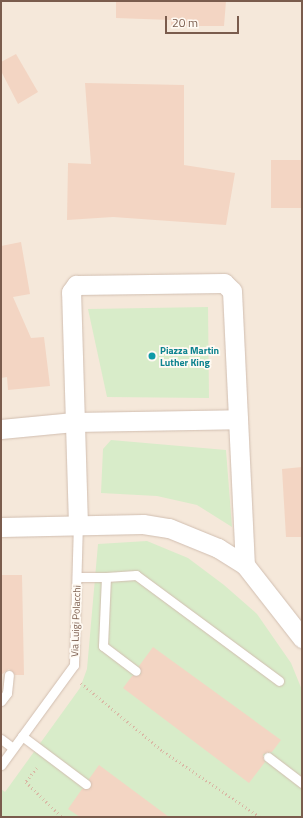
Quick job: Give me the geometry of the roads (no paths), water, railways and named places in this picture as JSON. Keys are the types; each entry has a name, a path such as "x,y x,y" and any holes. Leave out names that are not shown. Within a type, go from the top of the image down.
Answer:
{"street":[{"path":"78,525 71,292 76,285 224,283 232,291 245,565"},
{"path":"1,429 74,422 238,420"},
{"path":"1,527 143,524 169,528 218,548 245,565 302,638"}],"lane":[{"name":"Via Luigi Polacchi","path":"1,765 74,665 78,525"},
{"path":"77,577 136,575 279,681"},
{"path":"106,577 104,646 136,671"},
{"path":"1,701 7,693 9,675"},
{"path":"22,736 86,784"},
{"path":"1,739 13,748"},
{"path":"268,757 302,783"}],"place":[{"name":"Piazza Martin Luther King","path":"152,356"}]}
